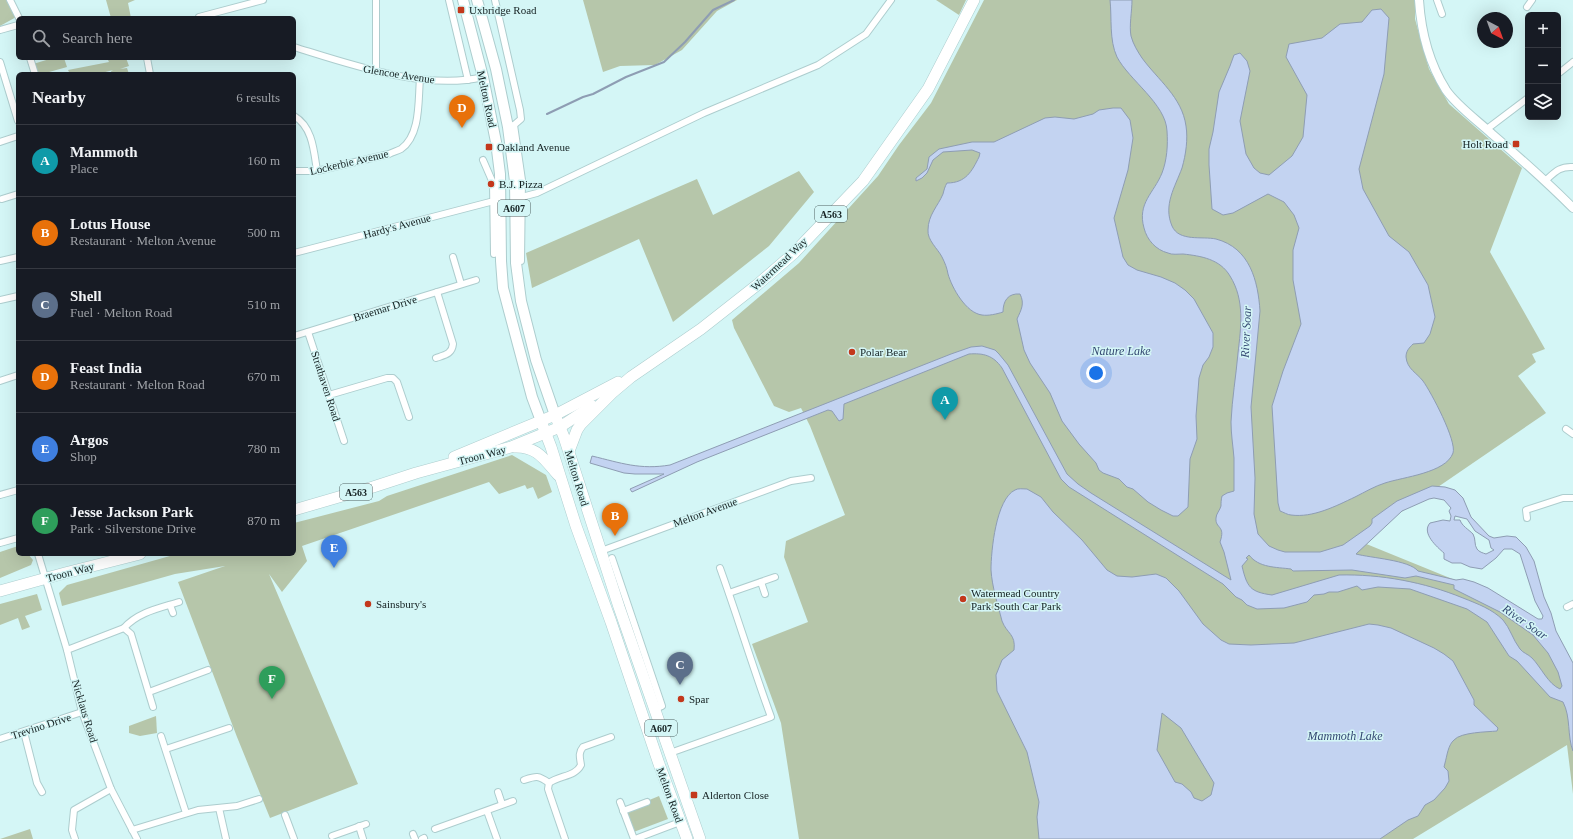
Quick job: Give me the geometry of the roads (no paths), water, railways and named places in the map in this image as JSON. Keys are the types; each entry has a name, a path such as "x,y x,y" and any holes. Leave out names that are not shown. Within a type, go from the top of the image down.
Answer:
{"highway":[{"name":"Watermead Way","path":"569,452 577,430 581,424 612,393 631,377 701,329 757,285 794,253 863,181 928,89 974,0"},
{"name":"Watermead Way","path":"540,421 631,377"},
{"name":"Watermead Way","path":"546,434 560,427 612,393"},
{"name":"Melton Road","path":"555,415 569,452 601,550 614,580 614,617 637,702 687,839"},
{"name":"Melton Road","path":"540,421 546,434 576,526 614,617 638,660 646,671 655,709 700,839"},
{"name":"Troon Way","path":"416,473 540,421"},
{"name":"Troon Way","path":"296,509 416,473 511,447 546,434"},
{"name":"Melton Road","path":"511,447 525,447 540,454 561,478"},
{"name":"Troon Way","path":"0,591 132,556"},
{"path":"637,702 640,694 631,666 633,661 638,660"},
{"name":"Melton Road","path":"694,819 691,827 694,839"}],"main road":[{"name":"Melton Road","path":"463,0 496,142 500,174 497,201 504,288 511,320 540,421"},
{"path":"469,0 475,26 471,31"},
{"name":"Melton Road","path":"477,0 511,126 515,181 518,198 518,262 521,301 536,360 555,415"},
{"path":"502,265 518,262"}],"street":[{"path":"10,0 18,16"},
{"path":"206,16 263,0"},
{"path":"376,0 376,72"},
{"path":"449,0 468,80"},
{"name":"Melton Road","path":"494,0 520,110 521,119 511,126"},
{"path":"518,198 537,193 704,113 818,65 866,34 891,0"},
{"path":"1419,0 1420,17 1430,60 1447,90 1468,113 1546,180 1573,208"},
{"path":"1437,0 1442,14"},
{"path":"1527,7 1532,0"},
{"path":"0,30 16,26"},
{"name":"Glencoe Avenue","path":"296,49 376,72 420,79 445,81 468,80 482,77"},
{"path":"31,60 34,72"},
{"path":"147,60 150,72"},
{"path":"0,62 16,114"},
{"path":"1561,72 1573,62"},
{"name":"Lockerbie Avenue","path":"296,171 317,171 360,161 400,149 414,132 420,79"},
{"path":"1488,129 1525,100"},
{"path":"296,117 299,118 306,127 312,140 317,171"},
{"path":"0,142 16,137"},
{"path":"483,160 493,183 497,201 494,254"},
{"path":"1546,180 1558,169 1573,167"},
{"path":"2,199 16,195"},
{"name":"Hardy's Avenue","path":"296,252 497,201"},
{"path":"0,261 16,257"},
{"path":"453,257 462,284"},
{"name":"Braemar Drive","path":"296,335 476,280"},
{"path":"436,358 450,353 453,349 453,344 437,292"},
{"path":"0,300 16,296"},
{"name":"Strathaven Road","path":"308,332 344,441"},
{"path":"0,381 16,376"},
{"path":"329,395 387,378 393,378 397,382 409,417"},
{"path":"1566,429 1573,434"},
{"name":"Melton Avenue","path":"601,550 791,481 811,478"},
{"path":"0,495 16,491"},
{"path":"1526,510 1563,498 1573,498"},
{"path":"1523,504 1526,510 1527,518"},
{"path":"0,543 16,539"},
{"name":"Nicklaus Road","path":"39,556 67,650 82,712 111,789 137,839"},
{"path":"612,558 614,580 646,671"},
{"path":"670,753 771,717 720,568"},
{"path":"729,593 775,577"},
{"path":"761,582 765,594"},
{"path":"67,650 124,628 131,620 140,616 179,602"},
{"path":"1567,607 1573,604"},
{"path":"170,605 173,613"},
{"path":"124,628 131,634 153,707"},
{"path":"149,692 208,670"},
{"name":"Trevino Drive","path":"0,739 82,712"},
{"path":"166,749 221,734 229,728"},
{"path":"24,732 37,783 42,792"},
{"path":"161,736 186,813"},
{"path":"565,839 548,789 550,783 555,778 575,772 581,765 579,755 580,750 588,745 605,743 611,737"},
{"path":"524,780 533,777 541,777 550,783"},
{"path":"75,839 72,830 74,810 111,789"},
{"path":"498,792 502,804"},
{"path":"132,830 198,810 219,808 243,801 259,799"},
{"path":"435,829 445,828 502,804 513,801"},
{"path":"620,802 634,839 680,822"},
{"path":"623,811 647,802"},
{"path":"219,808 226,839"},
{"path":"487,810 497,839"},
{"path":"285,815 294,839"},
{"path":"281,825 288,823"},
{"path":"332,836 366,824"},
{"path":"358,826 363,839"}],"water":[{"name":"River Soar","path":"1110,0 1132,0 1130,32 1134,45 1148,66 1175,98 1184,116 1187,131 1185,157 1169,203 1172,226 1175,231 1185,236 1210,238 1228,243 1244,258 1254,277 1260,311 1251,407 1255,478 1254,514 1258,534 1269,546 1278,550 1285,552 1320,552 1343,545 1370,526 1372,519 1397,501 1432,486 1445,487 1455,490 1463,498 1471,517 1489,536 1494,538 1507,536 1516,537 1526,547 1534,561 1544,597 1551,613 1556,631 1573,663 1573,751 1567,714 1563,702 1550,697 1517,661 1509,656 1487,622 1467,609 1410,589 1378,587 1362,590 1357,586 1338,592 1314,595 1307,602 1284,608 1257,609 1247,605 1236,597 1223,584 1069,487 1061,479 1002,368 995,360 987,356 969,354 844,404 843,419 839,421 832,411 828,410 697,462 632,492 630,489 664,474 624,473 590,463 592,456 640,466 649,467 670,465 951,354 971,347 982,346 995,350 1008,365 1067,474 1091,493 1231,580 1220,542 1222,533 1217,524 1216,518 1221,506 1222,496 1234,491 1234,458 1231,422 1241,324 1238,294 1235,285 1226,270 1215,262 1203,257 1164,252 1153,244 1145,232 1142,219 1143,212 1147,199 1159,180 1164,168 1167,152 1167,131 1165,121 1154,102 1117,57 1114,50 1112,36","holes":["1434,498 1444,500 1451,508 1449,511 1451,516 1450,521 1443,520 1430,523 1427,531 1434,544 1444,553 1444,559 1452,563 1461,563 1470,567 1482,569 1496,558 1504,549 1512,549 1520,554 1535,601 1543,616 1542,619 1538,619 1488,588 1474,582 1463,579 1456,580 1418,571 1407,564 1356,554 1402,511","1455,516 1467,519 1475,531 1489,540 1491,548 1494,550 1486,554 1479,551 1476,547 1473,534 1460,520 1454,520","1249,555 1263,565 1291,569 1293,571 1352,570 1405,578 1416,576 1454,585 1454,589 1500,612 1533,635 1548,653 1558,672 1562,686 1560,689 1556,687 1532,658 1521,650 1508,627 1499,616 1474,602 1418,583 1355,575 1339,575 1272,595 1265,594 1254,590 1248,584 1242,566 1248,559 1246,558"]},
{"path":"1381,9 1389,18 1384,74 1359,169 1363,189 1389,236 1409,252 1428,285 1435,317 1430,334 1424,343 1413,344 1407,351 1406,357 1408,365 1423,381 1437,405 1451,438 1453,453 1449,460 1433,470 1381,484 1340,504 1316,513 1308,515 1290,515 1280,511 1278,503 1272,406 1283,371 1301,324 1293,280 1293,250 1299,228 1294,215 1284,202 1268,194 1233,213 1223,215 1212,209 1209,149 1219,92 1234,55 1240,53 1247,61 1250,71 1240,121 1246,154 1254,168 1260,173 1269,175 1292,156 1303,137 1307,95 1286,57 1289,44 1322,38 1340,24 1362,22 1372,10"},
{"name":"Nature Lake","path":"1121,108 1130,120 1133,138 1128,170 1114,218 1123,257 1128,265 1137,270 1161,277 1175,283 1185,290 1194,299 1213,333 1213,347 1209,357 1203,365 1199,378 1196,416 1197,439 1190,459 1188,507 1178,516 1173,516 1161,510 1148,502 1133,489 1127,487 1119,479 1099,470 1096,463 1079,444 1062,421 1050,393 1030,363 1024,350 1017,319 1022,304 1020,294 1012,295 1007,298 1004,304 1003,312 992,315 982,315 970,310 956,293 942,257 929,237 928,225 931,215 943,194 947,183 959,181 968,175 974,167 980,153 972,150 943,152 933,160 927,173 916,181 916,178 927,169 929,157 939,149 972,142 994,142 1045,118 1055,117 1074,119 1093,114 1099,110"},
{"name":"Mammoth Lake","path":"1027,489 1041,497 1053,512 1082,540 1107,570 1117,576 1132,577 1156,574 1166,578 1179,591 1203,624 1221,640 1229,644 1251,645 1294,643 1369,624 1391,628 1434,648 1453,661 1474,700 1474,705 1498,728 1497,731 1481,732 1457,737 1449,748 1444,767 1448,771 1449,781 1445,788 1434,800 1425,805 1418,816 1408,820 1380,839 1039,839 1037,817 1039,802 1027,752 997,691 996,675 1002,660 1014,650 1014,641 1002,621 991,570 996,526 1003,504 1009,495 1015,490","holes":["1162,713 1181,728 1214,783 1211,795 1202,801 1194,798 1191,792 1182,784 1175,782 1157,750"]}],"waterway":[{"path":"547,114 583,97 593,94 626,77 664,62 685,42 713,10 734,0"}],"place":[{"name":"Uxbridge Road","path":"461,10"},
{"name":"Feast India","path":"462,128"},
{"name":"Holt Road","path":"1516,144"},
{"name":"Oakland Avenue","path":"489,147"},
{"name":"B.J. Pizza","path":"491,184"},
{"name":"Polar Bear","path":"852,352"},
{"name":"Mammoth","path":"945,420"},
{"name":"Lotus House","path":"615,536"},
{"name":"Argos","path":"334,568"},
{"name":"Watermead Country Park South Car Park","path":"963,599"},
{"name":"Sainsbury's","path":"368,604"},
{"name":"Shell","path":"680,685"},
{"name":"Jesse Jackson Park","path":"272,699"},
{"name":"Spar","path":"681,699"},
{"name":"Alderton Close","path":"694,795"}]}
